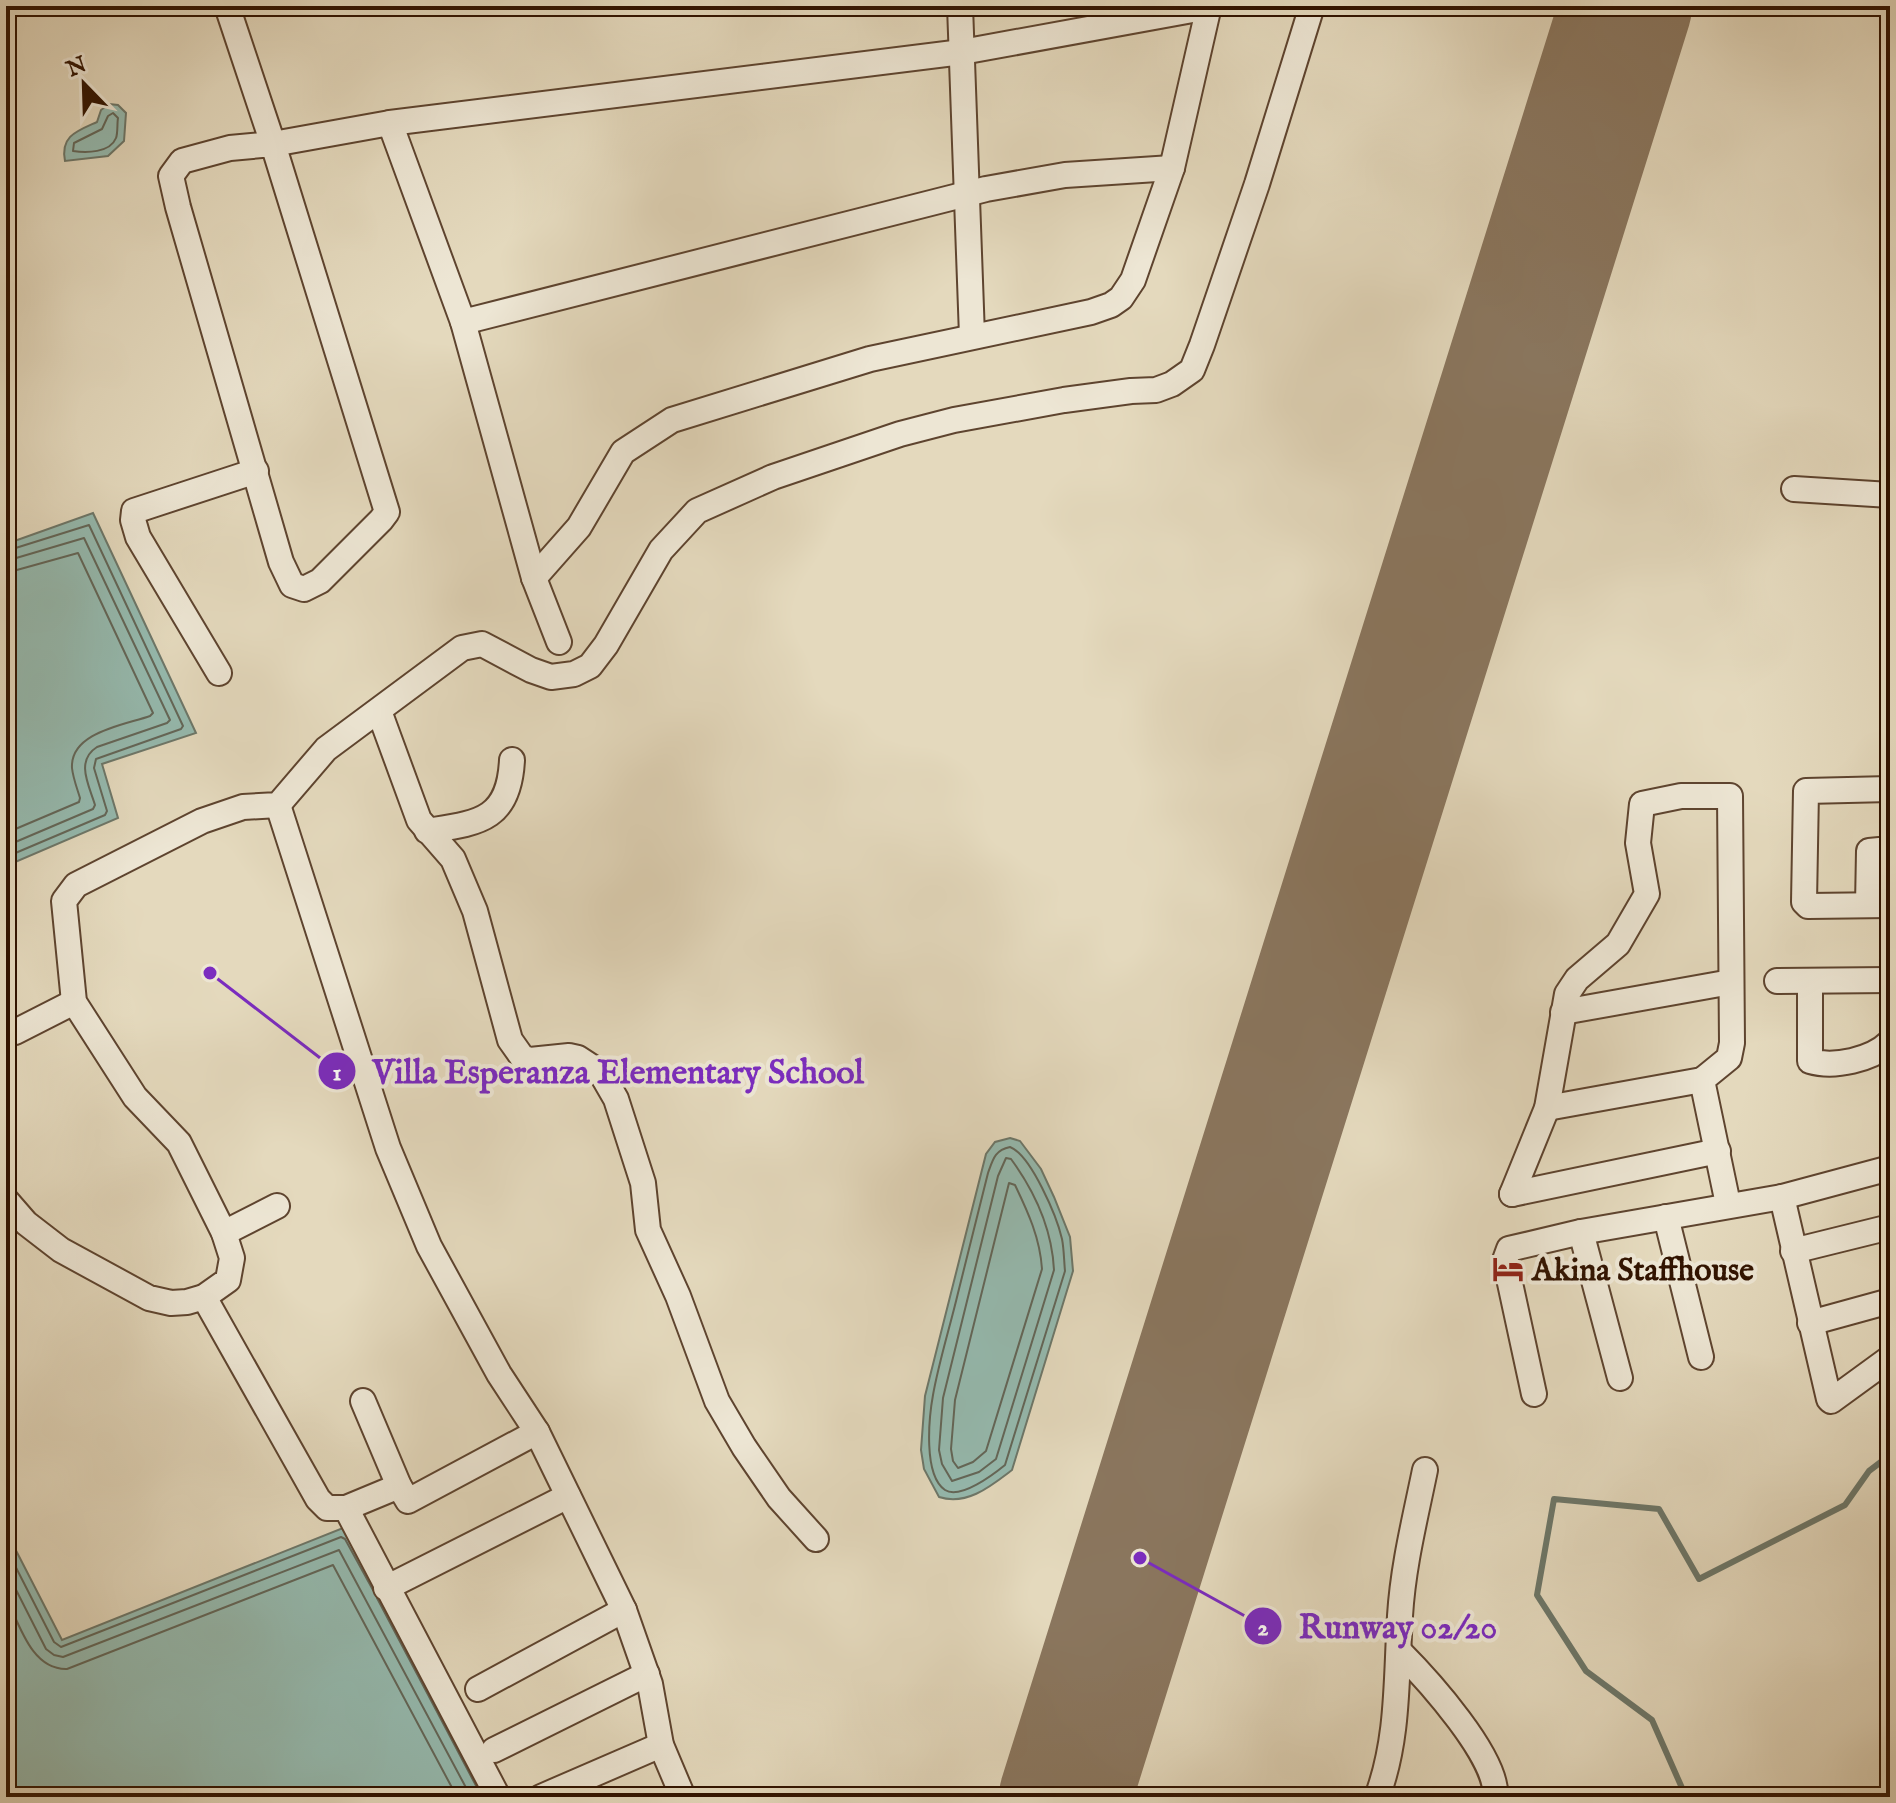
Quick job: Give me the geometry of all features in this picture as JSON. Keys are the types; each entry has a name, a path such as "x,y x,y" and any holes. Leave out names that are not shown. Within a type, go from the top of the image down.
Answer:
{"street":[{"path":"227,6 273,144 387,512 309,589 300,589 287,578 171,176 182,161 230,148 273,144 390,123 962,52 1209,6 1172,168 1133,280 1121,298 1091,312 870,359 672,420 623,452 579,527 534,578"},
{"path":"960,6 972,336"},
{"path":"6,1200 26,1223 61,1250 149,1298 171,1303 204,1297 228,1280 232,1258 224,1233 179,1143 135,1097 74,1002 64,901 76,885 202,821 243,807 278,805 326,749 448,656 471,645 482,644 551,677 574,674 590,666 606,645 661,550 697,511 773,477 900,434 954,420 1064,400 1156,390 1182,378 1192,370 1202,345 1257,184 1312,6"},
{"path":"390,123 463,322 534,578 559,642"},
{"path":"463,322 986,189 1065,175 1172,168"},
{"path":"219,673 138,537 134,511 256,471"},
{"path":"1794,489 1890,495"},
{"path":"379,711 419,820 453,859 475,911 510,1040 516,1051 530,1060 569,1056 578,1058 601,1073 616,1099 643,1183 648,1230 692,1329 717,1401 779,1498 816,1539"},
{"path":"427,831 492,815 507,789 512,760"},
{"path":"1890,789 1808,790 1804,794 1804,902 1808,906 1879,905 1869,851 1890,849"},
{"path":"1547,1108 1702,1080 1729,1058 1734,1031 1730,796 1665,798 1642,804 1638,843 1647,894 1618,944 1571,987 1563,1012 1547,1108 1512,1194 1718,1151"},
{"path":"278,805 388,1148 429,1246 499,1374 537,1432 624,1610 647,1674 661,1745 683,1797"},
{"path":"1777,981 1890,980"},
{"path":"1563,1012 1731,982"},
{"path":"1810,982 1810,1061 1840,1063 1866,1056 1890,1042"},
{"path":"15,1032 74,1002"},
{"path":"1702,1080 1728,1204"},
{"path":"1534,1394 1505,1255 1509,1249 1728,1204 1782,1197 1890,1168"},
{"path":"1782,1197 1830,1400 1890,1358"},
{"path":"224,1233 277,1206"},
{"path":"1666,1217 1701,1357"},
{"path":"1793,1251 1890,1227"},
{"path":"1581,1232 1620,1378"},
{"path":"204,1297 318,1499 327,1508 346,1508 399,1486"},
{"path":"1810,1323 1890,1301"},
{"path":"363,1401 408,1501 537,1432"},
{"path":"1377,1797 1395,1725 1404,1570 1425,1470"},
{"path":"386,1588 568,1496"},
{"path":"346,1508 498,1797"},
{"path":"478,1689 624,1610"},
{"path":"1399,1651 1483,1753 1493,1779 1495,1797"},
{"path":"494,1750 647,1674"},
{"path":"541,1797 661,1745"}],"water":[{"path":"109,104 118,105 126,113 124,141 108,156 65,161 68,140 97,122 101,110"},
{"path":"93,513 196,733 102,764 118,818 6,866 6,544"},
{"path":"1010,1138 1020,1141 1041,1169 1070,1237 1073,1271 1012,1470 978,1493 949,1499 939,1497 924,1469 921,1450 925,1396 986,1154 995,1142"},
{"path":"348,1526 491,1797 6,1797 6,1531 62,1640"}],"waterway":[{"path":"1686,1797 1652,1720 1586,1671 1537,1595 1554,1499 1659,1509 1699,1579 1845,1505 1869,1471 1890,1455"}],"taxiway":[{"path":"1140,1558 1148,1627 1130,1643 1110,1643 1095,1630 1093,1605 1140,1558"}],"runway":[{"path":"1065,1797 1626,6"}],"place":[{"name":"Villa Esperanza Elementary School","path":"210,973"},
{"name":"Akina Staffhouse","path":"1508,1269"},
{"name":"Runway 02/20","path":"1140,1558"}]}
